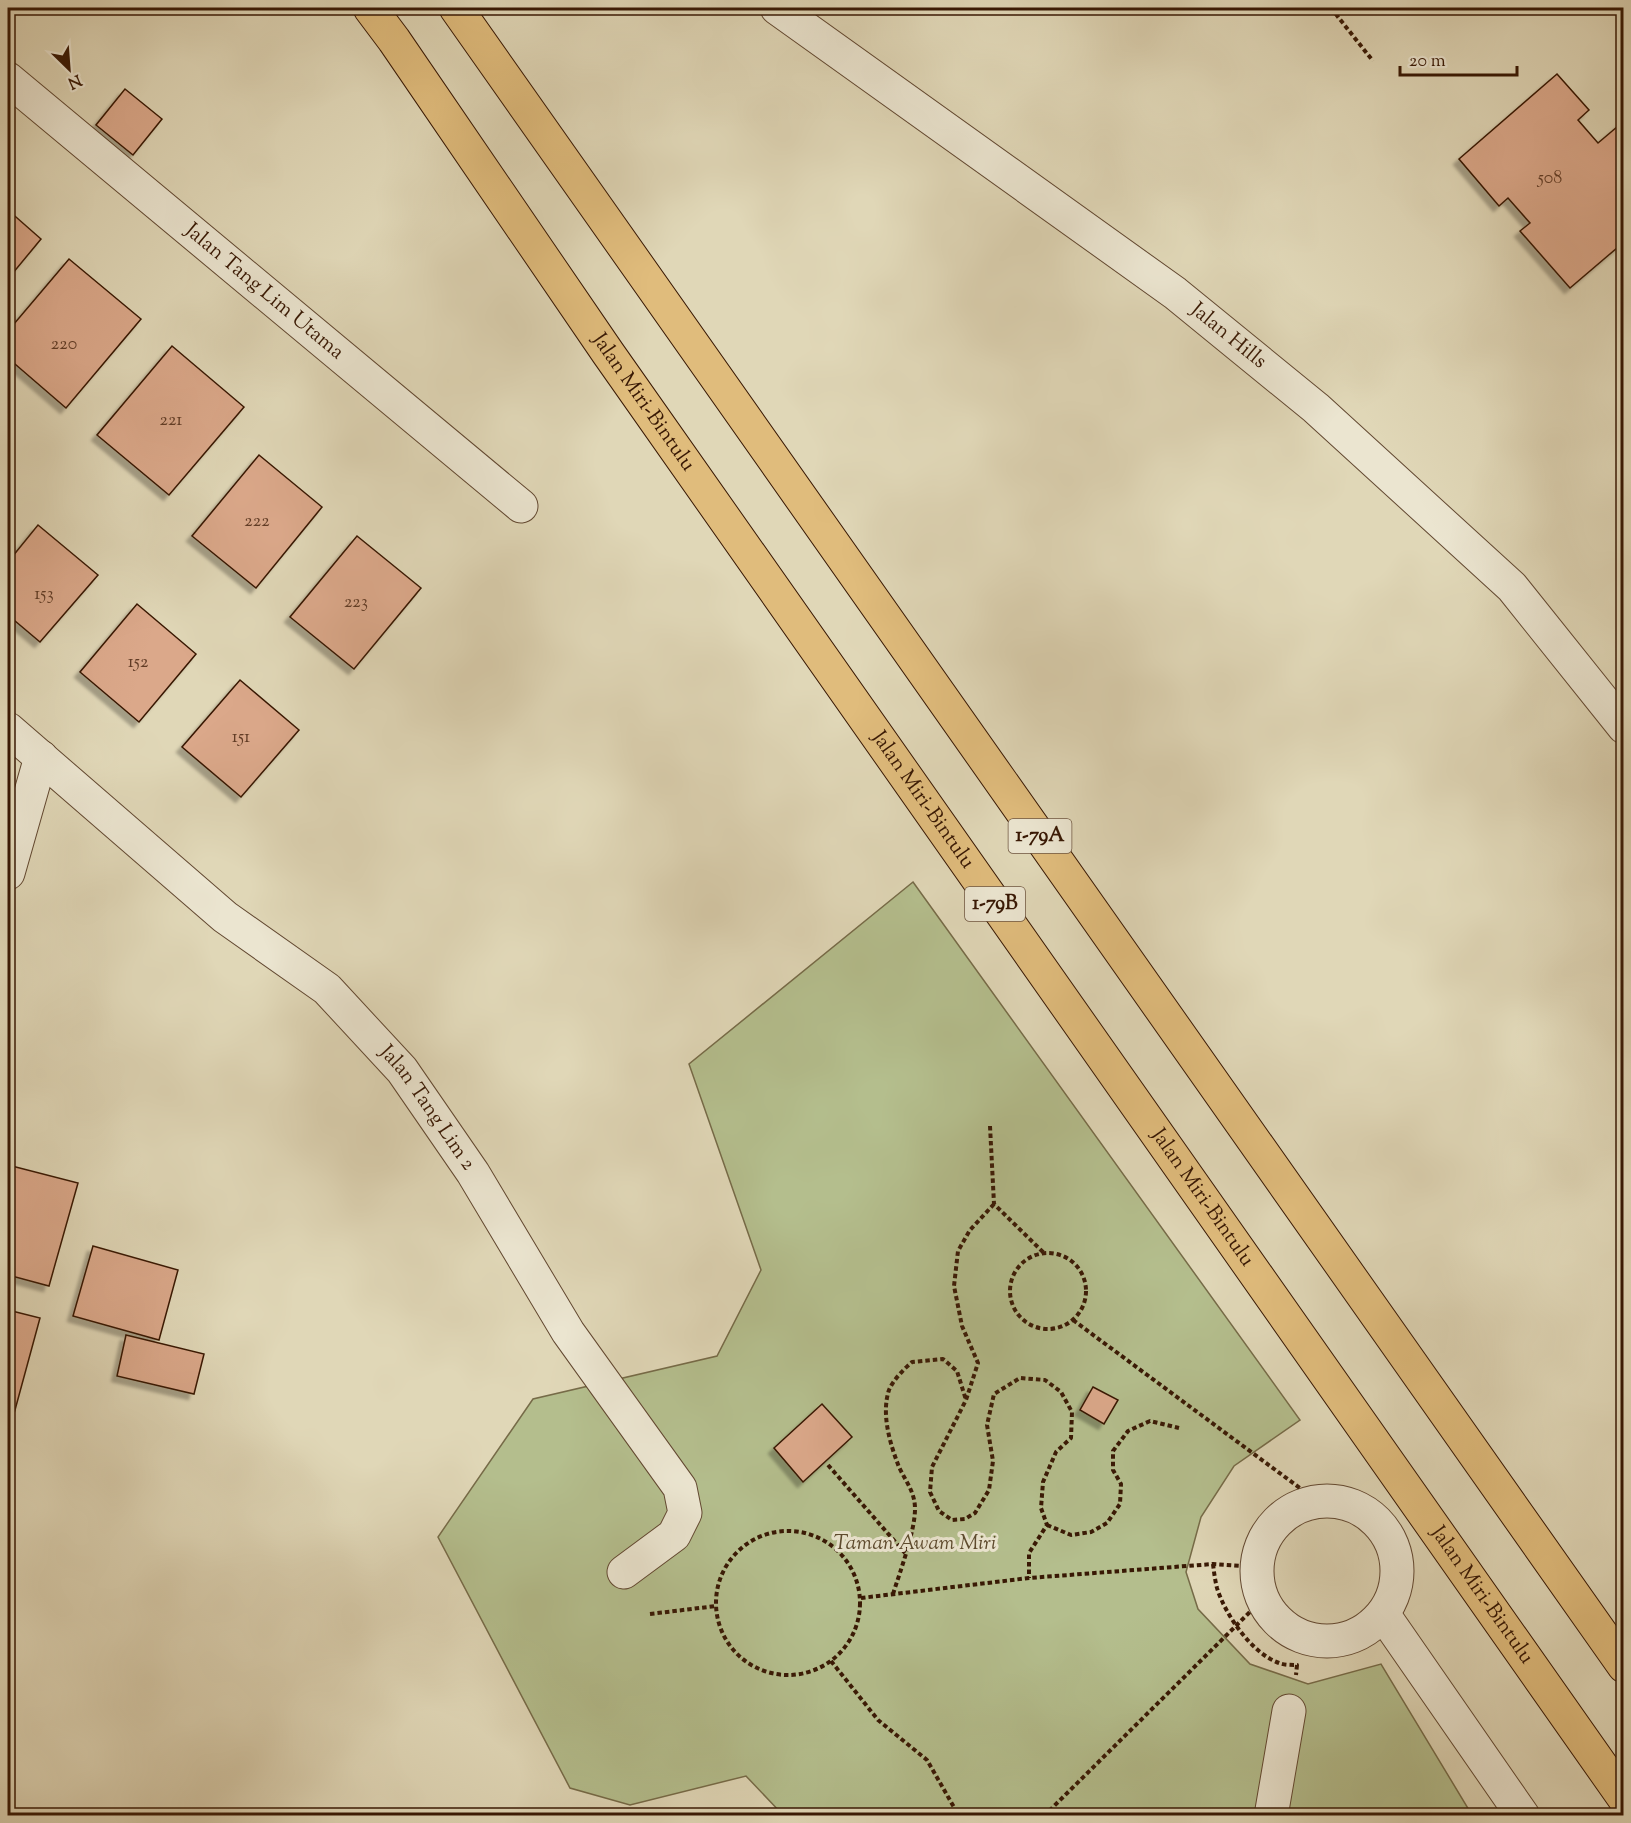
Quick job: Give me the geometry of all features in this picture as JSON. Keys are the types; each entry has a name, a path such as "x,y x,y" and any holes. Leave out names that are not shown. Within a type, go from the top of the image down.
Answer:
{"highway":[{"name":"Jalan Miri-Bintulu","path":"370,8 608,353 1623,1798"},
{"name":"1-79A","path":"456,8 1623,1666"}],"street":[{"name":"Jalan Hills","path":"777,8 1175,293 1316,408 1512,587 1623,727"},
{"name":"Jalan Tang Lim Utama","path":"8,79 521,506"},
{"name":"Jalan Tang Lim 2","path":"8,729 225,917 327,988 402,1070 473,1173 567,1332 680,1488 685,1513 674,1535 624,1572"},
{"path":"8,873 41,757"},
{"path":"1316,1500 1340,1501 1363,1509 1381,1524 1393,1545 1398,1569 1394,1592 1383,1614 1368,1628 1349,1638 1329,1641 1308,1639 1288,1631 1273,1617 1262,1600 1257,1583 1256,1567 1261,1543 1274,1523 1293,1508 1316,1500"},
{"path":"1383,1614 1523,1815"},
{"path":"1271,1815 1289,1711"}],"path":[{"path":"1331,8 1373,61"},
{"path":"990,1126 994,1204 1044,1253"},
{"path":"994,1204 970,1230 958,1251 954,1286 962,1326 978,1363 966,1400 932,1467 930,1492 939,1511 952,1520 965,1519 975,1513 989,1490 993,1461 987,1425 994,1394 1020,1378 1045,1380 1061,1392 1072,1412 1071,1438 1056,1452 1043,1482 1041,1508 1047,1526"},
{"path":"1044,1253 1068,1258 1077,1266 1087,1287 1086,1300 1081,1311 1063,1326 1050,1329 1037,1328 1025,1322 1016,1312 1011,1300 1010,1287 1014,1275 1022,1264 1044,1253"},
{"path":"1073,1320 1316,1500"},
{"path":"893,1594 915,1510 911,1487 900,1468 890,1441 886,1409 890,1389 912,1362 943,1359 957,1371 966,1400"},
{"path":"1047,1526 1071,1535 1091,1532 1107,1523 1120,1504 1121,1484 1113,1470 1113,1451 1128,1431 1150,1421 1179,1428"},
{"path":"828,1465 905,1553"},
{"path":"1029,1578 1029,1553 1047,1526"},
{"path":"799,1531 823,1539 842,1554 855,1574 861,1598 858,1622 847,1645 831,1661 810,1672 787,1676 764,1671 743,1660 727,1643 718,1622 716,1606 721,1575 733,1555 752,1540 775,1532 799,1531"},
{"path":"861,1598 1029,1578 1213,1564 1256,1567"},
{"path":"1213,1564 1216,1586 1221,1599 1248,1641 1259,1652 1279,1663 1297,1665 1289,1711"},
{"path":"1044,1815 1262,1600"},
{"path":"650,1614 716,1606"},
{"path":"831,1661 878,1720 927,1760 959,1815"}],"green space":[{"name":"Taman Awam Miri","path":"913,882 1300,1420 1234,1466 1201,1517 1186,1572 1198,1609 1250,1664 1308,1684 1381,1664 1472,1815 783,1815 746,1776 630,1805 570,1788 438,1537 533,1399 717,1356 761,1270 689,1064"}],"building":[{"path":"1557,74 1589,110 1578,120 1598,143 1624,121 1624,242 1570,288 1520,231 1530,223 1508,198 1499,206 1459,159"},
{"path":"125,89 162,119 133,155 96,125"},
{"path":"8,210 41,239 8,279"},
{"path":"69,259 141,319 66,408 8,358 8,331"},
{"path":"172,346 244,407 169,495 97,435"},
{"path":"259,455 322,507 256,588 192,536"},
{"path":"38,525 98,575 40,642 8,615 8,562"},
{"path":"357,536 421,588 354,669 290,617"},
{"path":"137,604 196,654 139,722 80,672"},
{"path":"240,680 299,730 241,797 182,747"},
{"path":"8,1165 78,1183 49,1286 8,1275"},
{"path":"93,1246 178,1270 159,1340 73,1316"},
{"path":"8,1310 40,1318 12,1421 8,1420"},
{"path":"126,1335 204,1354 194,1394 117,1376"},
{"path":"1093,1387 1118,1400 1104,1424 1080,1410"},
{"path":"822,1404 852,1437 803,1482 774,1448"}]}
